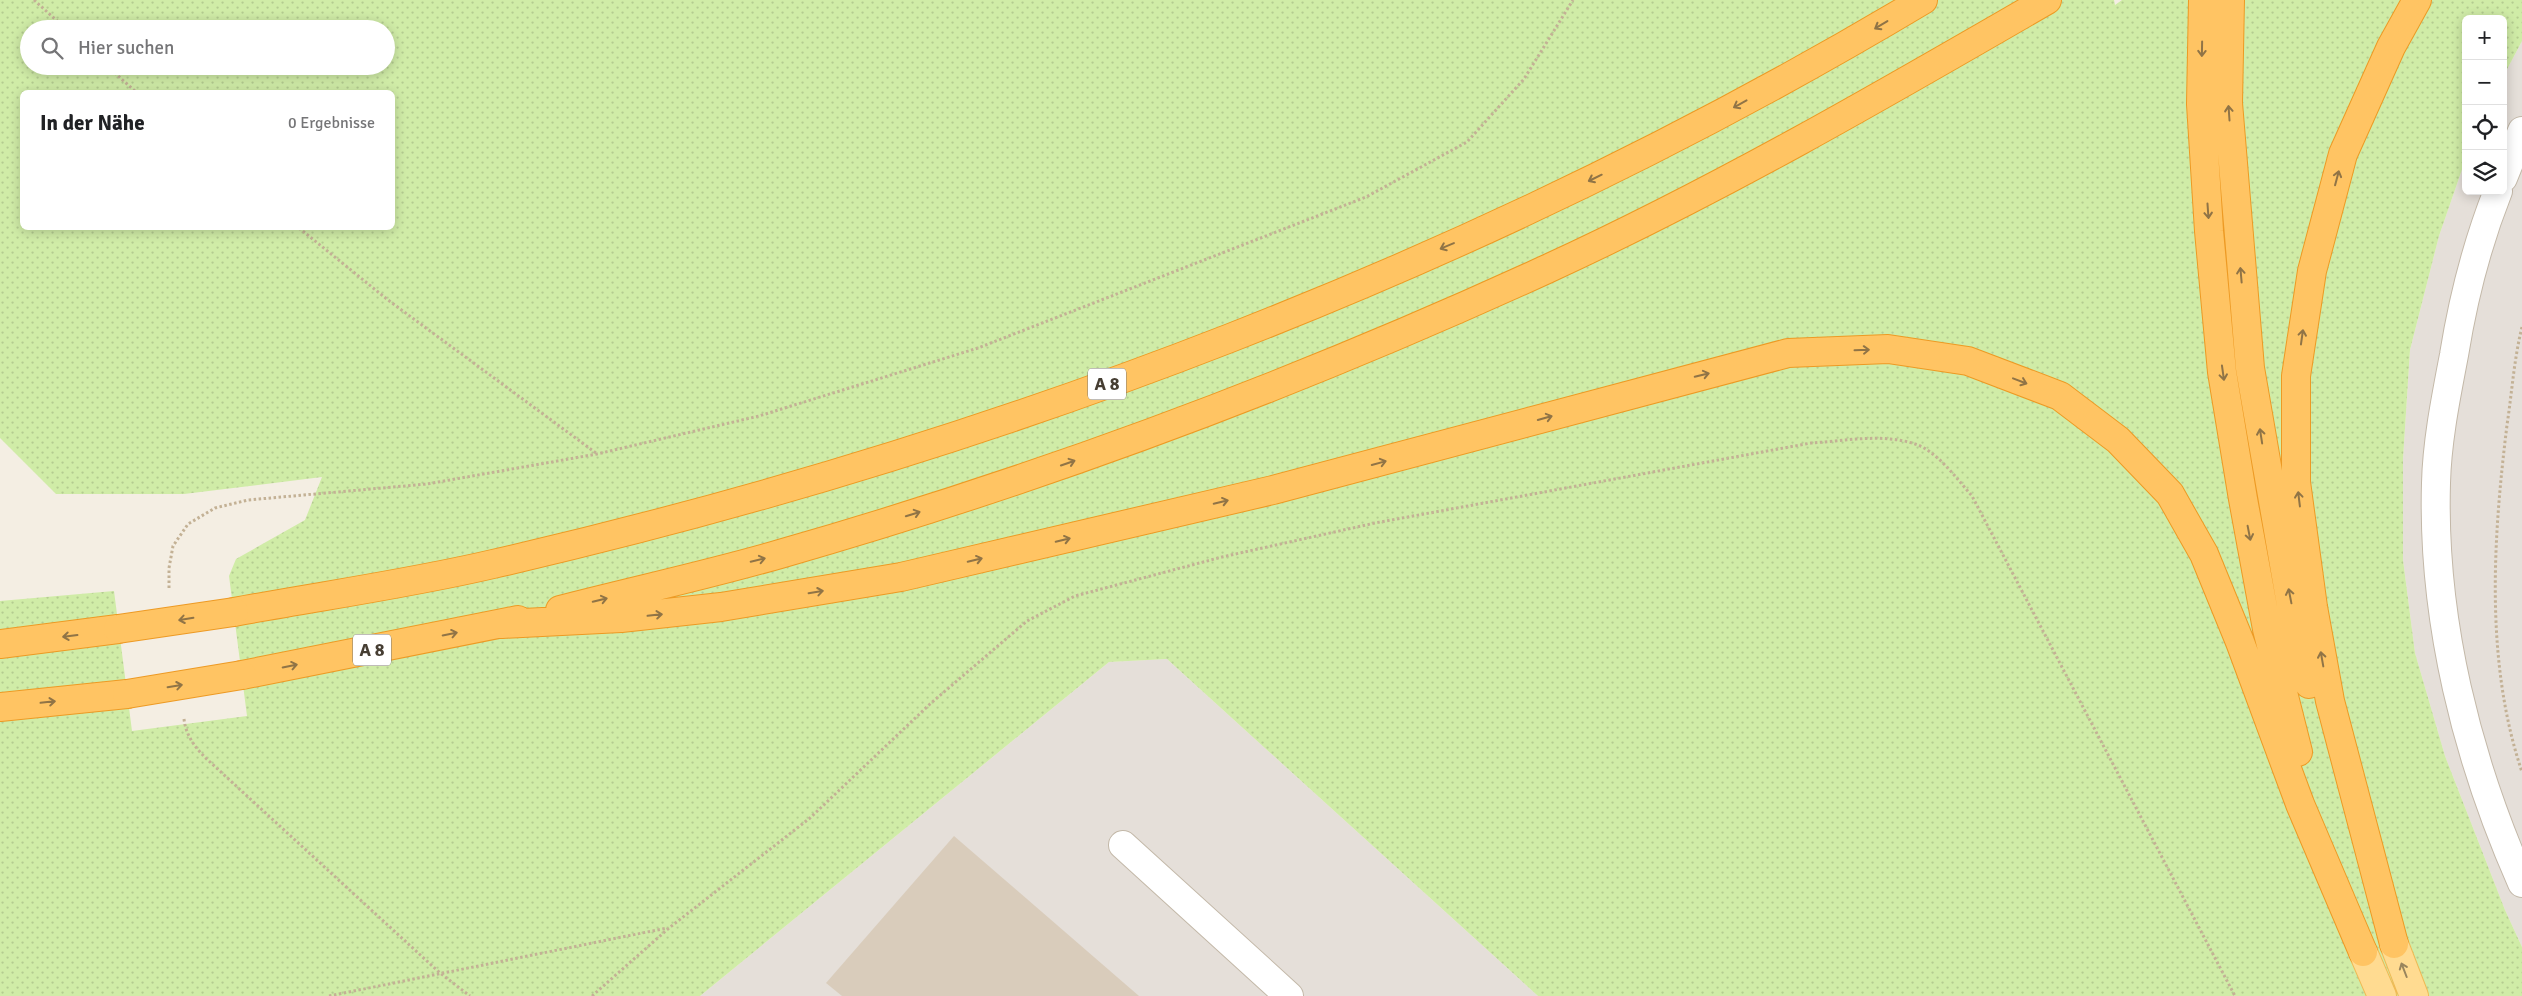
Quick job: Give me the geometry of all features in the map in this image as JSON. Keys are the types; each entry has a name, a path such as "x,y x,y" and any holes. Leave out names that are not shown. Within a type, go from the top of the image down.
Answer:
{"highway":[{"name":"A 8","path":"0,644 118,630 234,612 490,565 761,497 919,449 1080,395 1284,316 1522,214 1699,127 1923,0"},
{"name":"A 8","path":"0,707 127,694 242,675 502,624 777,556 937,507 1100,452 1307,372 1548,269 1727,181 1900,86 2047,0"},
{"path":"2203,0 2201,104 2209,231 2222,372 2243,499 2267,629 2287,712 2312,800 2363,952"},
{"path":"2230,0 2228,103 2237,229 2250,368 2270,494 2294,622 2315,706 2340,791 2394,944"},
{"path":"2394,944 2330,700 2313,607 2296,482 2296,376 2312,271 2343,154 2390,47 2417,0"},
{"path":"502,624 622,618 721,607 901,577 1273,490 1788,353 1888,349 1968,361 2060,396 2118,440 2170,494 2204,554 2240,642 2300,804 2363,952"}],"main road":[{"path":"2394,944 2414,996"},
{"path":"2363,952 2382,996"}],"street":[{"path":"2507,168 2522,131"},
{"path":"2497,195 2464,296 2447,390 2436,482 2438,560 2447,636 2457,690 2495,814 2522,883"},
{"path":"1124,845 1289,996"}],"path":[{"path":"34,0 56,20"},
{"path":"1467,142 1524,79 1572,0"},
{"path":"117,75 134,90"},
{"path":"301,230 388,300 597,454"},
{"path":"2522,327 2518,344 2501,476 2495,598 2502,691 2522,772"},
{"path":"592,996 669,928 810,818 930,704 1027,621 1075,596 1222,557 1375,523 1811,443 1881,439 1916,444 1944,464 1972,496 2234,996"},
{"path":"329,996 669,928"},
{"path":"440,973 470,996"}],"shaded area":[{"path":"2522,41 2522,947 2505,910 2445,756 2415,653 2403,560 2403,459 2410,350 2439,236 2462,170 2462,195 2507,195 2507,69"},
{"path":"1167,659 1538,996 700,996 1109,662"}],"green space":[{"path":"0,0 2114,0 2115,5 2122,0 2522,0 2522,41 2507,69 2507,15 2462,15 2462,170 2439,236 2410,350 2403,459 2403,560 2415,653 2445,756 2505,910 2522,947 2522,996 1538,996 1167,659 1109,662 700,996 0,996 0,601 114,591 132,731 247,716 229,576 236,559 305,520 322,477 184,494 56,494 0,438"}],"building":[{"path":"954,836 1139,996 842,996 826,983"}]}
